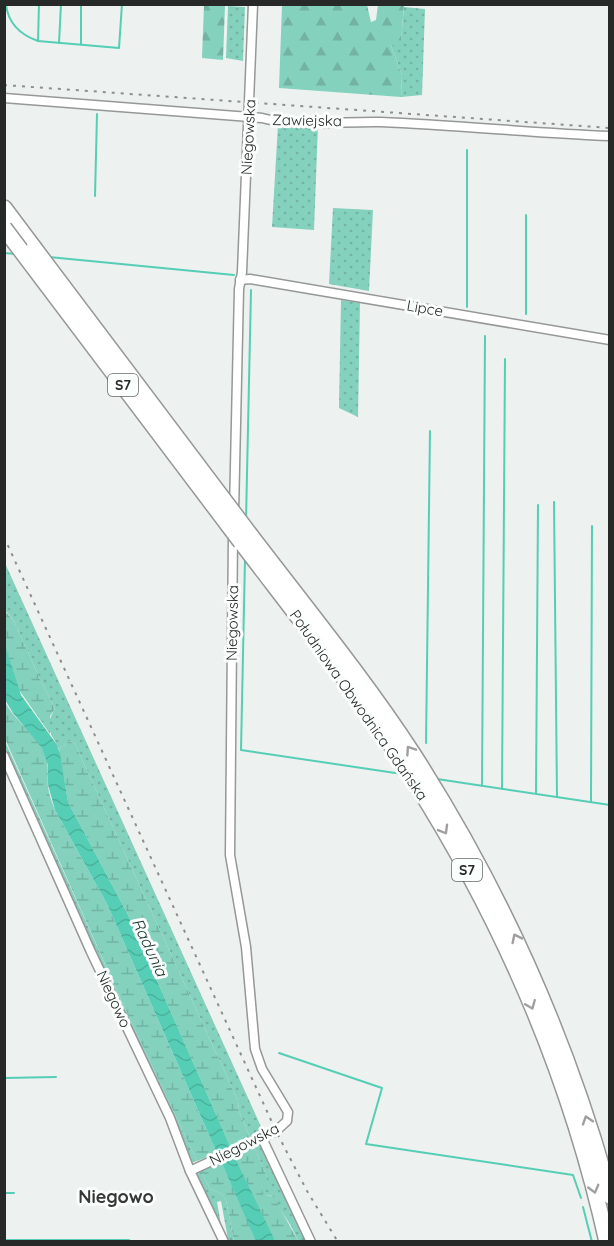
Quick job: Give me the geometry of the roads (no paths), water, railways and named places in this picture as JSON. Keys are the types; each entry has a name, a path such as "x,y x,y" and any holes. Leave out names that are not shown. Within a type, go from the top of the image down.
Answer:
{"highway":[{"name":"Południowa Obwodnica Gdańska","path":"4,208 366,687 451,815 522,950 551,1018 590,1126 609,1196"},
{"name":"Południowa Obwodnica Gdańska","path":"4,228 328,656 386,738 441,825 490,915 530,1002 575,1126 607,1242"}],"street":[{"name":"Niegowska","path":"193,1170 284,1125 288,1112 262,1069 255,1049 246,947 230,855 232,565 240,280 253,4"},
{"name":"Zawiejska","path":"4,98 279,122 357,121 443,124 609,136"},
{"name":"Lipce","path":"240,280 250,279 330,292 609,340"},
{"name":"Niegowo","path":"4,756 82,932 170,1118 224,1242"},
{"path":"259,1139 311,1242"}],"water":[{"path":"5,645 21,695 57,745 68,802 128,915 230,1146 217,1153 107,904 55,810 48,785 48,765 42,748 5,700"},
{"path":"234,1155 275,1241 256,1241 221,1161"}],"waterway":[{"path":"6,4 9,17 16,28 26,36 38,41 119,48 122,4"},
{"path":"38,41 39,4"},
{"path":"59,43 61,4"},
{"path":"81,4 81,44"},
{"path":"95,196 97,114"},
{"path":"467,150 467,307"},
{"path":"526,215 526,314"},
{"path":"4,253 16,254"},
{"path":"49,257 234,275"},
{"path":"246,520 251,290"},
{"path":"482,786 485,336"},
{"path":"502,789 505,359"},
{"path":"426,743 430,431"},
{"path":"554,502 557,797"},
{"path":"536,793 538,505"},
{"path":"591,802 592,526"},
{"path":"245,559 241,750 402,774"},
{"path":"437,779 610,805"},
{"path":"279,1053 382,1088 366,1144 573,1175 581,1198"},
{"path":"4,1078 56,1077"},
{"path":"4,1193 14,1193"},
{"path":"583,1207 592,1242"},
{"path":"4,1240 129,1240"}],"railway":[{"path":"4,85 610,128"},
{"path":"4,537 276,1131 307,1191 338,1242"}],"district":[{"name":"Niegowo","path":"116,1196"}],"water label":[{"name":"Radunia","path":"150,947"}]}
